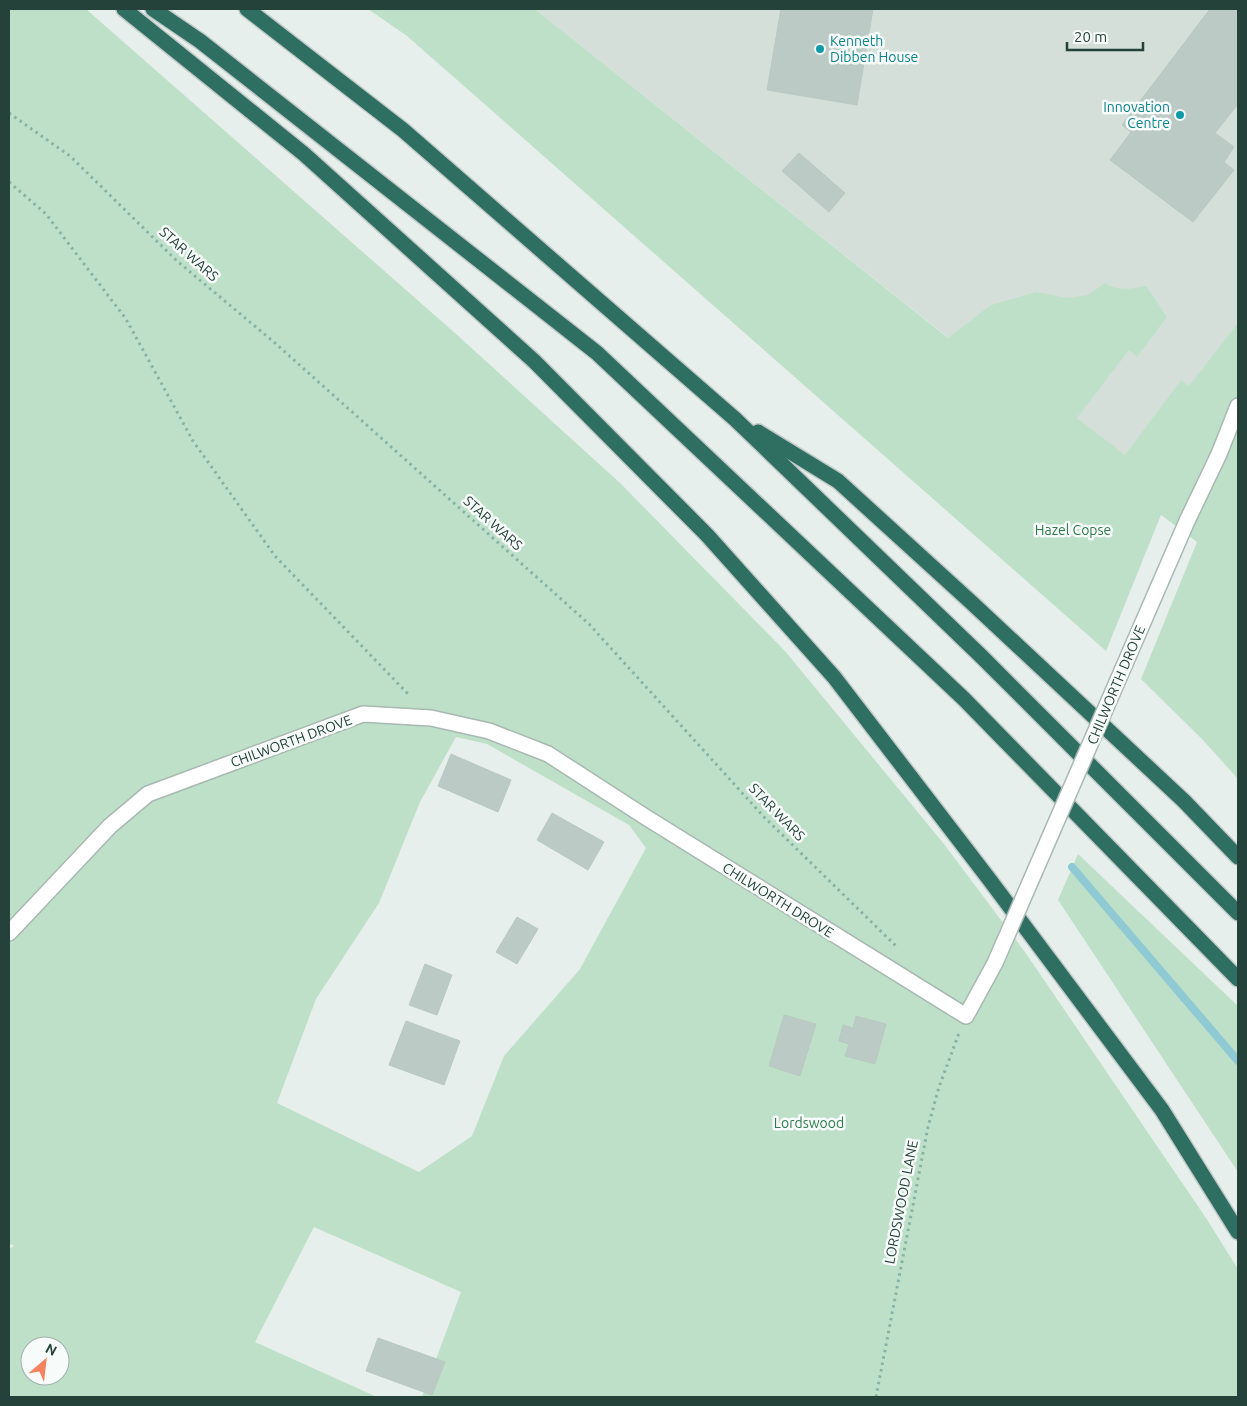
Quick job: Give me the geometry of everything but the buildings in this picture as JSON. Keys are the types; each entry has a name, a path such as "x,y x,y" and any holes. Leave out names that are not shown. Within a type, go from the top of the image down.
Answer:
{"highway":[{"path":"124,9 304,154 341,187 534,361 707,534 834,678 983,871 1162,1110 1238,1232"},
{"path":"153,9 200,41 597,353 964,699 1238,979"},
{"path":"247,9 403,130 735,419 982,656 1238,913"},
{"path":"735,419 838,481 1184,801 1238,858"}],"street":[{"name":"CHILWORTH DROVE","path":"9,933 110,826 148,794 362,714 431,718 489,731 548,754 646,818 966,1016 995,963 1187,521 1219,454 1238,406"}],"path":[{"name":"STAR WARS","path":"9,113 70,156 177,261 275,343 589,624 764,817 899,949"},
{"path":"9,182 46,214 126,319 193,441 275,556 431,718"},
{"name":"LORDSWOOD LANE","path":"876,1397 928,1127 939,1088 966,1016"}],"shaded area":[{"path":"535,9 1238,9 1238,477 1197,542 1058,425"}],"green space":[{"name":"Lordswood","path":"9,9 86,9 455,333 620,483 785,651 944,844 1025,952 1206,1218 1238,1269 1238,1397 422,1397 461,1292 314,1227 255,1342 377,1397 9,1397 9,1249 14,1246 9,1243","holes":["456,737 487,744 629,825 646,848 580,969 504,1056 472,1136 419,1172 277,1103 316,999 379,903 420,802"]},
{"name":"Hazel Copse","path":"368,9 535,9 948,338 991,305 1036,292 1067,298 1088,295 1105,283 1120,288 1146,286 1167,317 1137,357 1129,350 1077,418 1125,455 1181,380 1189,386 1238,323 1238,779 1203,740 1141,679 1197,542 1161,515 1106,651 407,36"},
{"path":"1078,854 1238,1006 1238,1172 1058,900"}],"waterway":[{"path":"1072,867 1238,1061"}],"place":[{"name":"Kenneth Dibben House","path":"820,49"},
{"name":"Innovation Centre","path":"1180,115"}]}
